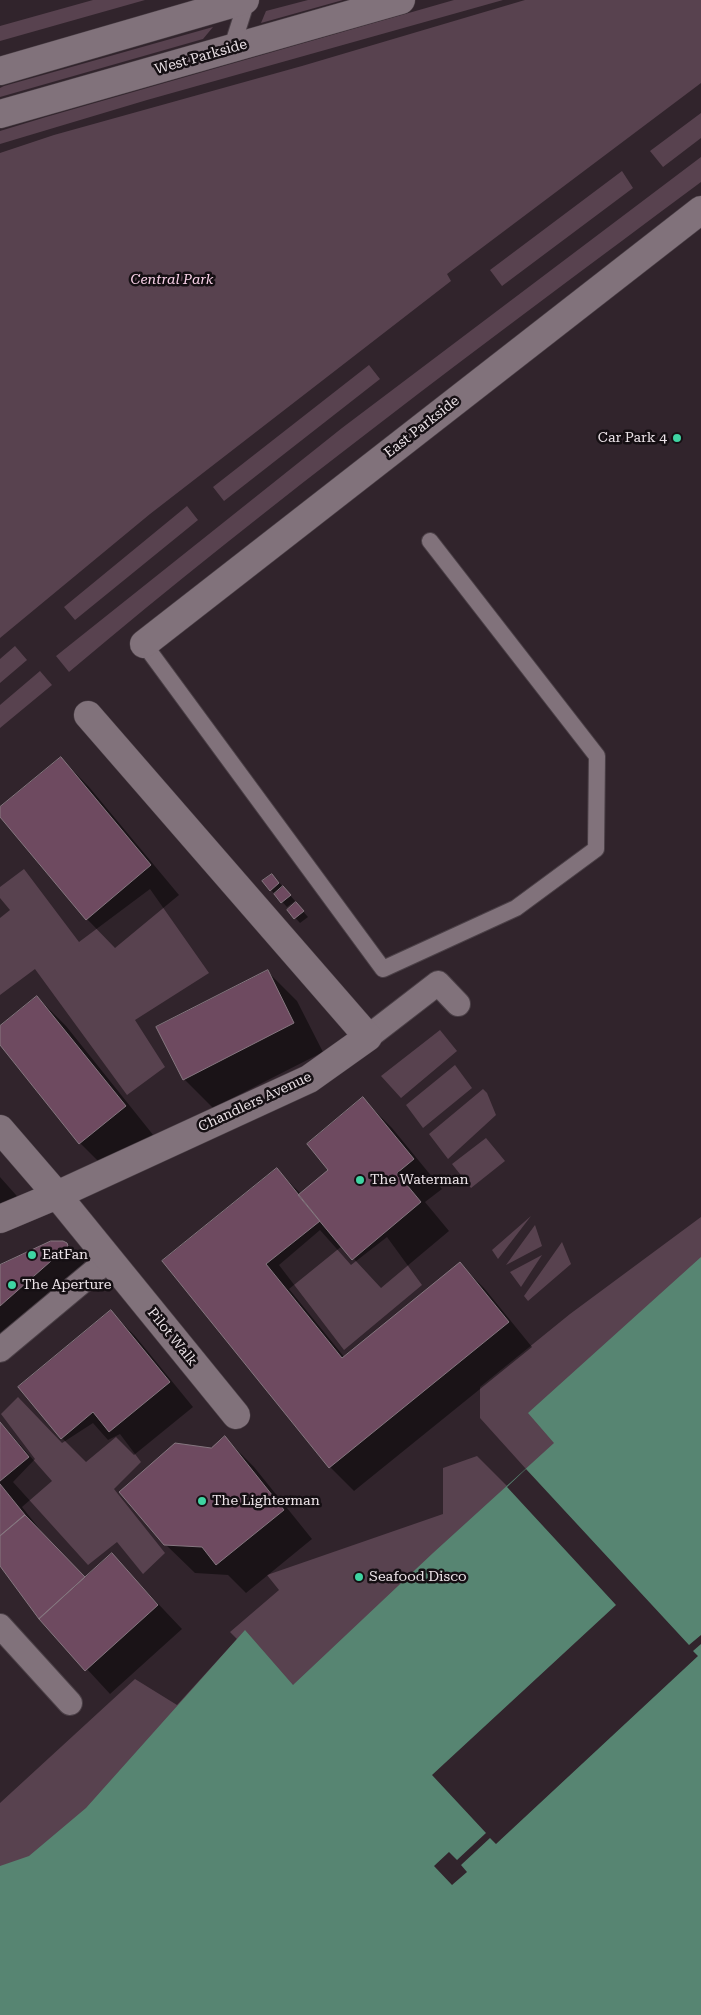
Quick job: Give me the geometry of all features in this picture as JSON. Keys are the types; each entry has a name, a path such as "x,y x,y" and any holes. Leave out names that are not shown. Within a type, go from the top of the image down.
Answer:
{"street":[{"path":"0,71 246,0"},
{"name":"West Parkside","path":"0,114 401,0"},
{"name":"East Parkside","path":"144,644 701,210"},
{"path":"88,715 368,1037"},
{"name":"Chandlers Avenue","path":"0,1219 57,1195 309,1079 368,1037 438,983 458,1004"},
{"path":"0,1129 109,1259 0,1350"},
{"name":"Pilot Walk","path":"109,1259 236,1415"},
{"path":"0,1626 70,1703"}],"lane":[{"path":"232,48 246,0"},
{"path":"144,644 383,969 516,908 596,849 597,756 430,542"}],"green space":[{"path":"93,0 145,0 0,41 0,26"},
{"path":"308,0 343,0 261,23 266,11"},
{"path":"454,0 503,0 147,100 0,144 0,131"},
{"name":"Central Park","path":"525,0 701,0 701,83 447,274 451,281 150,514 0,638 0,153 54,135 302,66"},
{"path":"213,27 203,39 0,97 0,88 4,86"},
{"path":"701,113 701,138 663,167 650,151"},
{"path":"701,157 701,182 302,483 69,672 56,656 342,428"},
{"path":"622,171 633,188 502,286 490,270"},
{"path":"369,365 380,379 224,501 213,487"},
{"path":"187,506 198,520 75,620 64,607"},
{"path":"15,646 27,660 0,683 0,659"},
{"path":"40,671 52,685 0,728 0,705"},
{"path":"24,869 79,942 150,889 209,973 135,1020 165,1067 127,1095 35,969 0,995 0,887"},
{"path":"440,1030 457,1051 401,1098 381,1076"},
{"path":"455,1065 472,1088 423,1128 406,1105"},
{"path":"483,1089 487,1093 496,1115 448,1159 429,1134"},
{"path":"486,1138 505,1161 471,1188 452,1164"},
{"path":"531,1216 498,1259 492,1250"},
{"path":"701,1217 701,1578 0,2015 0,1803 135,1679 177,1705 237,1639 230,1632 279,1590 267,1575 443,1514 443,1468 477,1456 507,1486 526,1469 480,1418 480,1387 570,1314"},
{"path":"535,1225 542,1246 506,1265"},
{"path":"320,1230 351,1265 387,1237 422,1285 344,1350 279,1265"},
{"path":"562,1242 571,1264 528,1301 524,1296"},
{"path":"542,1255 521,1287 510,1272"},
{"path":"18,1397 62,1443 93,1423 108,1440 120,1434 141,1462 114,1489 165,1553 143,1574 117,1542 88,1565 13,1482 35,1459 1,1414"}],"shaded area":[{"path":"701,1257 701,2015 0,2015 0,1866 29,1856 86,1808 245,1630 293,1685 433,1553 554,1443 528,1413"}],"pier":[{"path":"526,1469 689,1645 701,1635 701,1644 693,1651 698,1656 496,1844 490,1838 461,1865 467,1872 452,1885 434,1866 449,1852 457,1860 486,1833 432,1775 616,1605 507,1487"}],"building":[{"path":"61,757 151,865 86,920 0,817 0,807"},
{"path":"272,874 279,883 270,891 262,881"},
{"path":"283,886 291,895 281,903 274,894"},
{"path":"296,902 304,911 294,919 287,910"},
{"path":"268,970 294,1023 183,1080 156,1027"},
{"path":"37,996 126,1106 79,1144 0,1045 0,1026"},
{"name":"The Waterman","path":"363,1097 414,1159 397,1173 421,1202 352,1260 298,1195 328,1170 307,1144"},
{"path":"277,1168 320,1221 266,1264 342,1358 460,1262 509,1322 329,1468 162,1261"},
{"name":"The Aperture","path":"51,1241 63,1241 68,1246 0,1306 0,1265"},
{"path":"111,1310 170,1382 109,1432 93,1412 61,1439 18,1387"},
{"path":"0,1422 29,1457 0,1481"},
{"name":"The Lighterman","path":"225,1436 284,1510 216,1565 202,1547 164,1545 119,1492 175,1443 211,1448"},
{"path":"0,1484 25,1515 0,1536"},
{"path":"25,1515 85,1577 39,1619 0,1566 0,1536"},
{"path":"112,1553 158,1605 85,1671 39,1619"}],"place":[{"name":"Car Park 4","path":"677,438"},
{"name":"The Waterman","path":"360,1180"},
{"name":"EatFan","path":"32,1255"},
{"name":"The Aperture","path":"12,1285"},
{"name":"The Lighterman","path":"202,1501"},
{"name":"Seafood Disco","path":"359,1577"}]}
